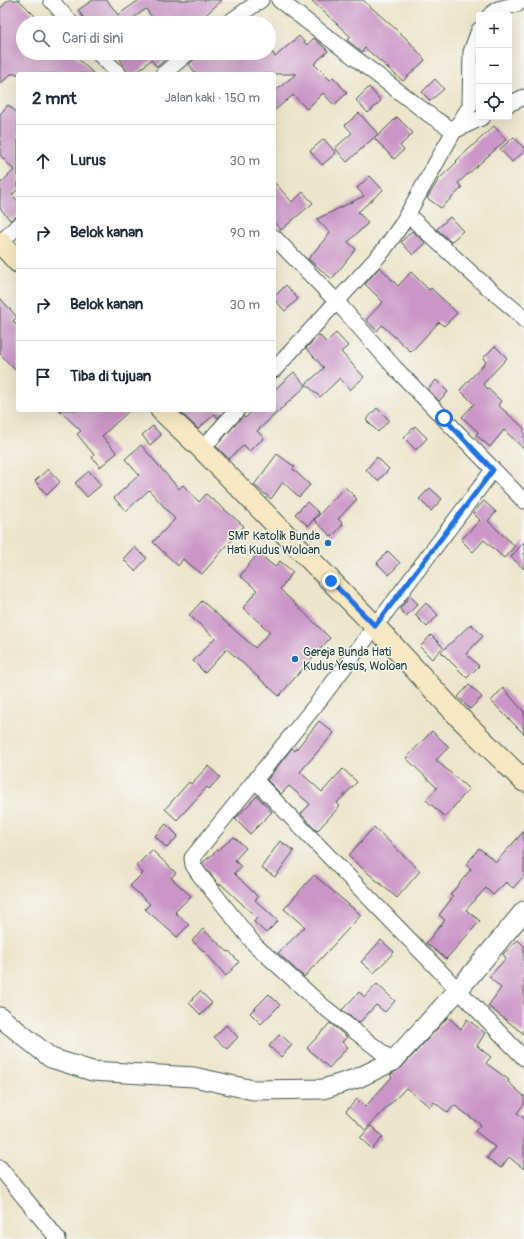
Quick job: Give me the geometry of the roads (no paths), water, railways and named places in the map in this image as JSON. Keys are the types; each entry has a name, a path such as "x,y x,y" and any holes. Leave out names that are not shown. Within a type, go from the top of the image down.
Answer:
{"main road":[{"path":"0,243 16,260"},
{"path":"163,412 202,449 375,626 459,717 524,781"}],"street":[{"path":"51,0 65,16"},
{"path":"238,16 261,0"},
{"path":"279,0 431,116 454,131"},
{"path":"494,12 498,9 518,4"},
{"path":"276,368 383,251 407,214 454,131 470,106 471,52 476,38"},
{"path":"105,60 117,72"},
{"path":"165,72 180,60"},
{"path":"512,103 524,97"},
{"path":"454,131 477,120"},
{"path":"407,214 478,279 517,312 524,320"},
{"path":"0,243 16,227"},
{"path":"276,239 337,302 395,368 524,501"},
{"path":"202,449 235,412"},
{"path":"393,1061 324,1007 255,945 193,865 192,858 319,701 493,470"},
{"path":"255,780 459,989 524,1058"},
{"path":"0,1016 51,1058 92,1071 194,1077 253,1090 323,1089 358,1078 393,1061 459,989 524,911"},
{"path":"0,1168 58,1239"}],"place":[{"name":"SMP Katolik Bunda Hati Kudus Woloan","path":"328,543"},
{"name":"Gereja Bunda Hati Kudus Yesus, Woloan","path":"295,659"}]}
